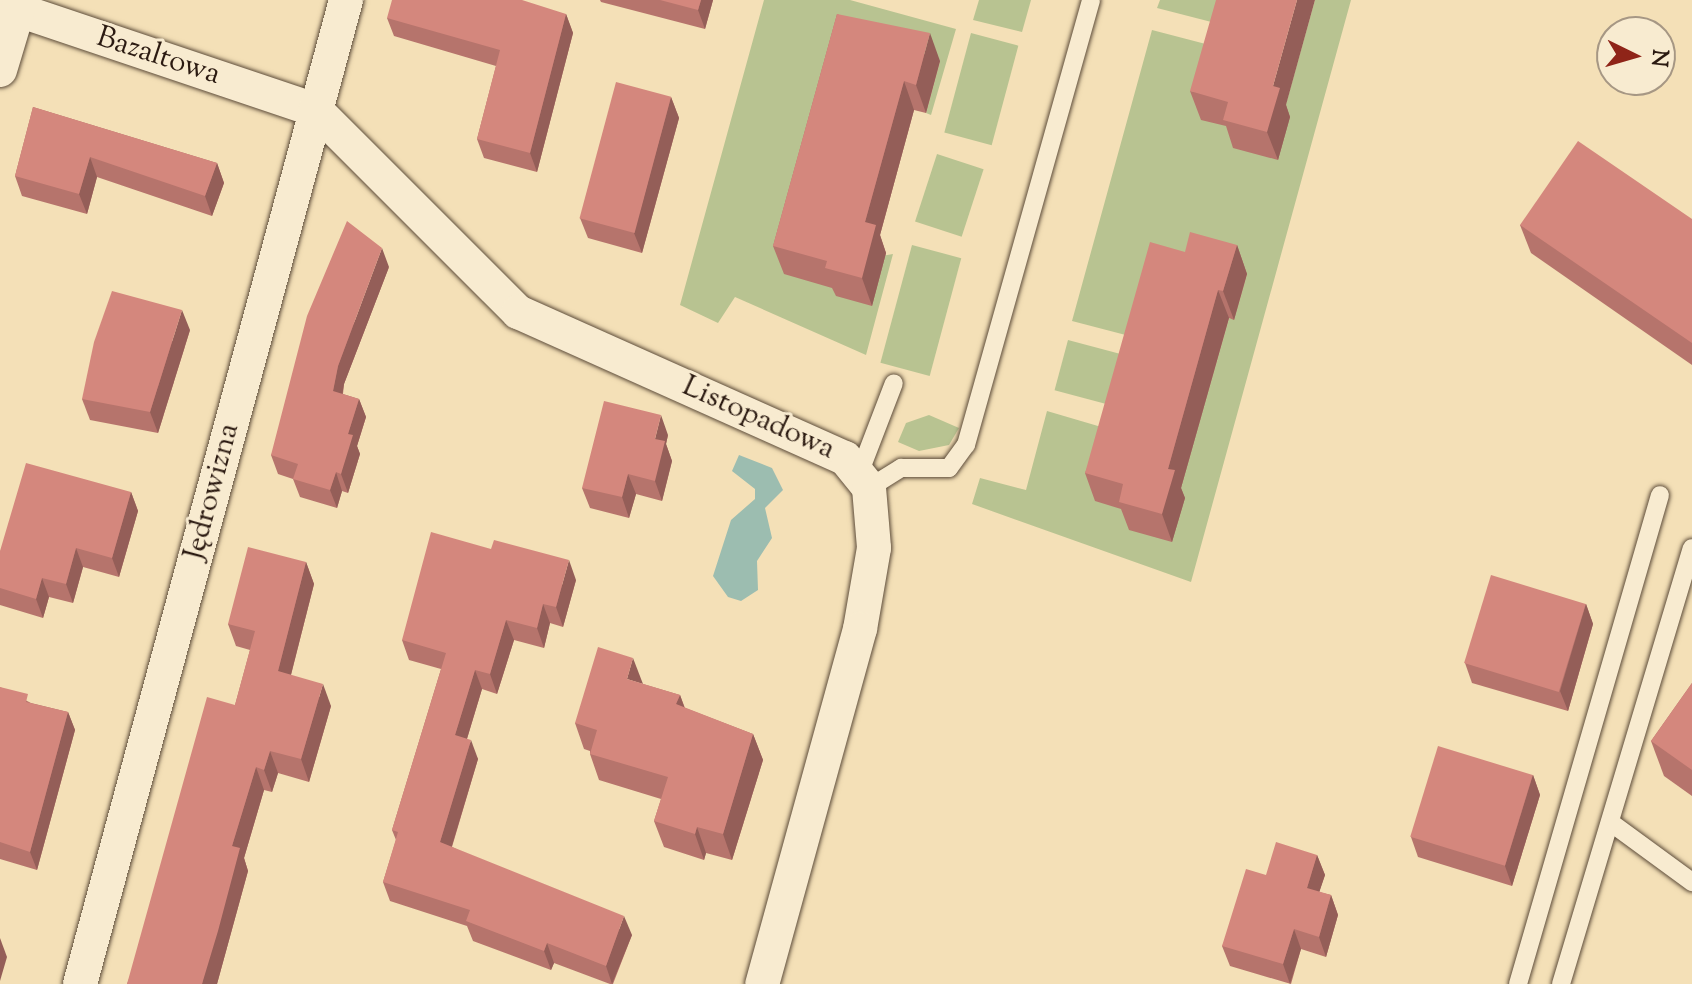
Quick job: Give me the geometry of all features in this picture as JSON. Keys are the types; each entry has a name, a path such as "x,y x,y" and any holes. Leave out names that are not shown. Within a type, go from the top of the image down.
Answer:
{"street":[{"name":"Jędrowizna","path":"80,984 346,0"},
{"name":"Bazaltowa","path":"14,3 316,110"},
{"path":"0,70 14,3"},
{"name":"Listopadowa","path":"316,110 518,312 845,458 864,481"},
{"path":"762,984 860,629 874,548 864,481"}],"lane":[{"path":"864,481 901,468 949,468 966,445 1091,0"},
{"path":"864,481 894,383"},
{"path":"1518,984 1660,495"},
{"path":"1561,984 1692,548"},
{"path":"1610,822 1692,882"}],"green space":[{"path":"764,0 850,0 956,29 931,115 926,113 940,61 784,273 893,254 866,355 735,297 718,323 680,305"},
{"path":"979,0 1031,0 1022,32 973,20"},
{"path":"1160,0 1234,0 1227,26 1157,8"},
{"path":"1315,0 1351,0 1191,582 972,504 980,478 1026,490 1047,411 1115,431 1178,497 1229,318 1234,319 1247,274 1141,339 1072,321 1152,30 1221,48 1283,115"},
{"path":"971,33 1018,46 992,145 944,132"},
{"path":"937,154 984,169 962,237 915,222"},
{"path":"912,245 961,258 930,376 880,363"},
{"path":"1068,340 1136,358 1122,408 1055,390"},
{"path":"929,415 959,428 949,445 919,451 898,442 906,423"}],"shaded area":[{"path":"739,455 772,468 783,490 765,508 772,538 757,561 758,590 741,601 728,597 713,576 731,520 755,499 755,489 732,471"}],"building":[{"path":"392,0 522,0 566,14 530,153 477,139 500,50 387,18"},
{"path":"660,0 701,0 698,10"},
{"path":"1216,0 1297,0 1273,86 1280,88 1267,132 1223,120 1228,102 1190,91"},
{"path":"837,14 930,33 916,85 904,81 865,222 876,225 862,278 825,268 827,261 773,246"},
{"path":"616,82 671,97 635,233 580,218"},
{"path":"33,107 217,163 205,196 90,157 79,194 15,176"},
{"path":"1578,141 1692,219 1692,343 1520,225"},
{"path":"347,221 382,248 338,366 333,391 359,399 348,434 353,435 341,474 336,472 330,490 293,479 298,464 271,455 307,316"},
{"path":"1190,232 1237,245 1223,291 1218,290 1168,469 1175,470 1162,514 1119,502 1123,484 1085,473 1150,242 1185,252"},
{"path":"112,291 182,310 150,412 82,399 94,342"},
{"path":"604,401 661,415 655,439 665,441 655,481 628,474 622,497 582,488"},
{"path":"26,463 131,492 112,558 76,548 66,584 42,578 36,599 0,588 0,551"},
{"path":"431,532 491,549 494,540 569,560 556,607 543,604 537,628 506,620 490,674 475,670 455,735 471,740 440,842 624,916 606,966 547,943 544,951 466,921 470,910 383,882 398,832 392,830 446,653 402,640"},
{"path":"248,547 306,562 278,671 323,684 301,759 270,751 264,770 256,767 232,846 240,848 202,984 127,984 207,697 235,705 255,631 228,624"},
{"path":"1491,575 1586,604 1559,692 1464,663"},
{"path":"598,647 633,658 627,679 680,695 676,704 753,734 723,834 697,827 695,834 654,821 668,777 590,754 597,730 575,723"},
{"path":"1692,683 1692,770 1651,741"},
{"path":"0,687 28,694 26,702 68,712 30,852 0,842"},
{"path":"1438,746 1533,775 1505,866 1410,837"},
{"path":"1276,842 1317,855 1307,888 1331,895 1319,937 1294,929 1283,964 1222,946 1246,869 1266,875"}]}
